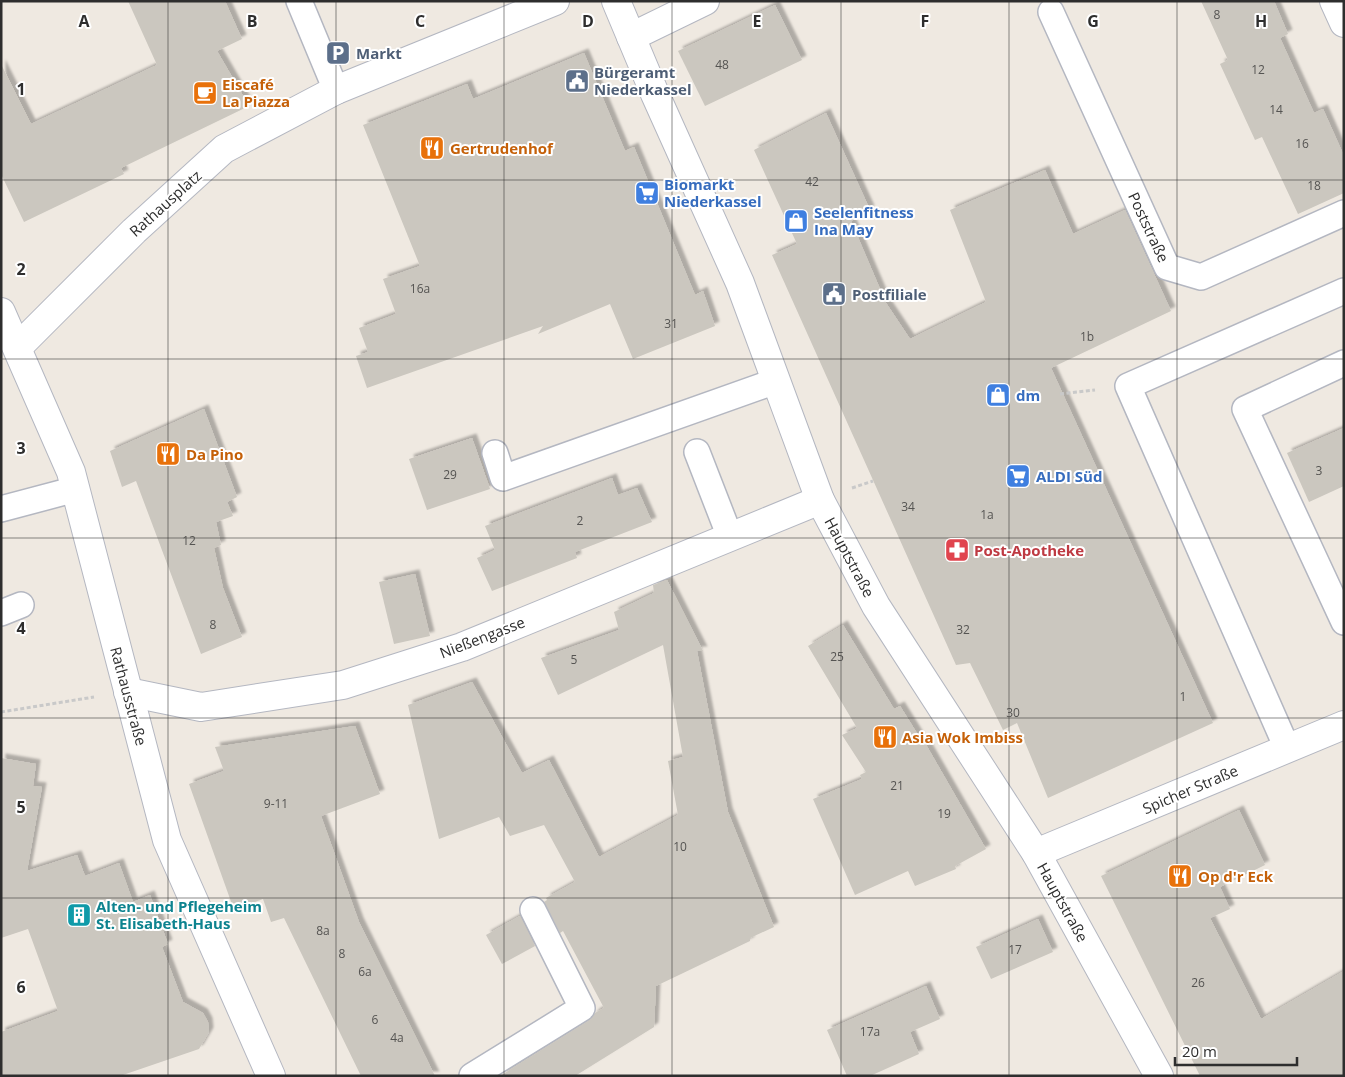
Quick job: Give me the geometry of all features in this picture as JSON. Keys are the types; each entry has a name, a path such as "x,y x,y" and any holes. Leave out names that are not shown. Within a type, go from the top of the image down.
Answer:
{"street":[{"name":"Rathausplatz","path":"18,347 134,231 224,149 336,90 555,1"},
{"name":"Hauptstraße","path":"616,1 655,94 740,283 820,500 876,606 1036,853 1159,1076"},
{"path":"631,36 705,1"},
{"path":"1334,1 1344,23"},
{"name":"Rathausstraße","path":"1,312 18,347 71,472 167,840 271,1076"},
{"name":"Nießengasse","path":"128,692 201,707 343,685 462,647 820,500"},
{"name":"Spicher Straße","path":"1036,853 1344,725"}],"lane":[{"path":"299,1 336,90"},
{"name":"Poststraße","path":"1051,12 1167,267 1201,277 1344,214"},
{"path":"1287,748 1128,386 1344,291"},
{"path":"1344,363 1245,408 1344,622"},
{"path":"494,453 503,478 776,381"},
{"path":"697,452 730,537"},
{"path":"1,509 76,489"},
{"path":"472,1076 582,1008 533,910"}],"path":[{"path":"1,712 128,692"}],"building":[{"path":"128,1 225,1 242,39 217,51 249,106 121,168 124,174 24,222 1,174 1,64 31,124 157,65"},
{"path":"1201,1 1274,1 1288,34 1280,38 1314,113 1323,109 1344,156 1344,193 1298,214 1262,137 1255,140 1220,64 1228,60"},
{"path":"775,5 802,60 705,106 678,51"},
{"path":"584,53 625,151 634,147 695,295 703,291 715,326 633,359 610,304 538,334 543,326 367,388 356,356 368,352 359,328 396,314 383,279 420,266 363,125 467,84 473,99"},
{"path":"826,113 870,210 851,221 886,303 910,339 986,302 950,210 1045,170 1073,234 1125,210 1171,311 1051,368 1213,723 1048,798 1017,723 1003,730 970,663 956,665 772,255 797,244 754,150"},
{"path":"204,409 237,497 227,502 233,516 216,522 221,545 214,548 223,588 242,637 201,654 136,481 122,487 110,451"},
{"path":"1344,428 1344,486 1309,502 1287,453"},
{"path":"472,438 490,489 427,510 409,459"},
{"path":"612,478 618,495 637,488 652,522 575,552 577,558 492,591 477,558 495,550 485,526"},
{"path":"415,574 430,636 394,644 379,582"},
{"path":"667,580 703,651 697,651 728,812 774,927 750,938 750,941 656,986 654,1027 575,1076 500,1076 590,1020 595,1013 604,1008 563,931 560,933 544,902 547,900 546,898 575,882 544,825 510,836 499,817 439,839 408,705 472,682 522,773 549,760 599,857 678,815 668,761 683,757 663,645 558,695 541,658 619,630 614,612 654,593 653,585"},
{"path":"843,625 894,709 900,706 923,743 925,743 986,849 955,866 956,869 915,886 908,871 855,895 813,799 862,779 860,775 866,772 842,735 857,728 808,646"},
{"path":"355,726 380,794 321,816 359,922 435,1076 361,1076 284,918 271,922 263,899 234,910 189,784 224,771 215,747"},
{"name":"Alten- und Pflegeheim St. Elisabeth-Haus","path":"1,758 36,764 33,786 42,787 27,871 77,855 85,876 119,863 133,902 150,895 168,944 162,947 183,1002 203,1013 208,1022 209,1032 199,1049 120,1076 1,1076 1,1032 58,1011 28,929 1,938"},
{"path":"1239,810 1265,865 1220,887 1230,909 1210,918 1261,1019 1344,971 1344,1076 1200,1076 1101,876"},
{"path":"520,916 535,946 502,964 486,935"},
{"path":"1038,919 1053,952 991,979 976,947"},
{"path":"926,986 940,1019 910,1032 919,1054 870,1076 847,1076 827,1030"}],"place":[{"name":"Markt","path":"338,53"},
{"name":"Bürgeramt Niederkassel","path":"577,81"},
{"name":"Eiscafé La Piazza","path":"205,93"},
{"name":"Gertrudenhof","path":"432,148"},
{"name":"Biomarkt Niederkassel","path":"647,193"},
{"name":"Seelenfitness Ina May","path":"796,221"},
{"name":"Postfiliale","path":"834,294"},
{"name":"dm","path":"998,395"},
{"name":"Da Pino","path":"168,454"},
{"name":"ALDI Süd","path":"1018,476"},
{"name":"Post-Apotheke","path":"957,550"},
{"name":"Asia Wok Imbiss","path":"885,737"},
{"name":"Op d'r Eck","path":"1180,876"},
{"name":"Alten- und Pflegeheim St. Elisabeth-Haus","path":"79,915"}]}
